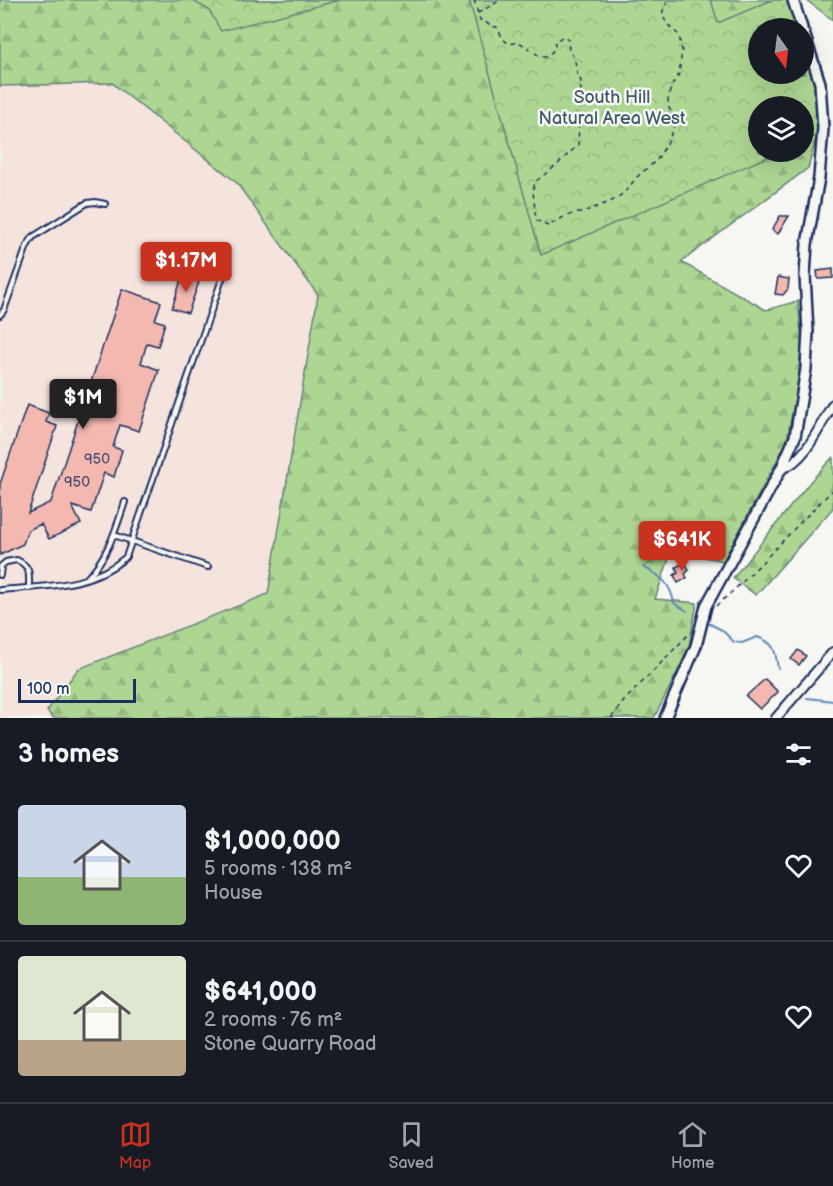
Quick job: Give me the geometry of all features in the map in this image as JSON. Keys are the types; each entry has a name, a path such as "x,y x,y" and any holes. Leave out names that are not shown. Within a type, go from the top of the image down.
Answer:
{"street":[{"path":"793,0 799,18"},
{"path":"665,718 696,646 706,606 781,469 795,437 806,369 808,332 806,254 819,178 823,128 820,83 814,64"},
{"path":"781,469 790,466 798,458 833,404"},
{"path":"776,718 833,651"}],"lane":[{"path":"0,315 4,310 27,246 33,237 87,203 105,204"},
{"path":"0,590 62,586 85,580 118,564 126,557 223,276"},
{"path":"85,580 99,565 114,535 124,502"},
{"path":"114,535 208,567"},
{"path":"0,575 1,566 6,562 17,560 26,565 29,574 29,588"}],"path":[{"path":"474,0 480,20 491,27 496,27 509,44 519,42 541,57 552,53 555,49 555,41 564,36 568,39 568,51 577,66 581,103 578,119 578,145 535,182 533,191 536,220 548,226 555,220 612,201 624,193 663,152 674,126 675,118 669,108 668,100 671,87 679,74 682,51 679,35 668,25 662,15 669,0"},
{"path":"477,14 501,0"},
{"path":"713,609 748,578 833,490"},
{"path":"611,718 624,701 701,621"}],"shaded area":[{"path":"112,83 236,182 318,295 268,594 78,669 48,711 53,718 0,718 0,86"}],"green space":[{"path":"0,0 788,0 769,18 748,18 748,84 807,84 811,96 748,96 748,162 810,162 808,168 681,262 766,310 798,301 802,341 797,388 786,444 723,561 672,550 655,599 697,603 688,651 654,718 53,718 47,711 78,669 268,594 318,295 236,182 112,83 0,86"},
{"path":"191,0 340,0 221,31 209,10"},
{"name":"South Hill Natural Area West","path":"469,0 711,0 718,23 772,0 788,0 794,18 748,18 748,84 814,84 814,75 817,135 814,136 814,96 748,96 748,162 756,162 541,255"},
{"path":"806,0 833,0 833,20"},
{"path":"814,105 817,114 817,135 814,146"},
{"path":"833,457 833,508 756,595 733,578 810,482"}],"building":[{"path":"780,216 789,216 778,234 772,230"},
{"path":"833,269 833,278 818,279 817,271"},
{"path":"183,274 200,279 188,313 172,308"},
{"path":"778,277 789,279 788,289 783,295 775,294"},
{"path":"122,289 161,302 155,320 165,323 158,346 147,343 141,363 159,370 139,431 120,425 113,447 122,450 114,477 104,473 91,512 72,506 81,524 49,539 41,524 28,530 23,544 0,555 0,484 27,405 49,413 46,422 57,426 28,513 51,502"},
{"path":"685,562 689,570 685,574 687,578 678,583 674,575 678,573 676,567"},
{"path":"798,650 806,656 799,665 791,659"},
{"path":"765,679 778,692 760,709 746,696"}],"waterway":[{"path":"643,567 664,581 673,596 674,603 687,611"},
{"path":"708,623 722,630 734,642 742,643 757,637 767,642 775,652 778,668"},
{"path":"807,698 833,701"}]}
